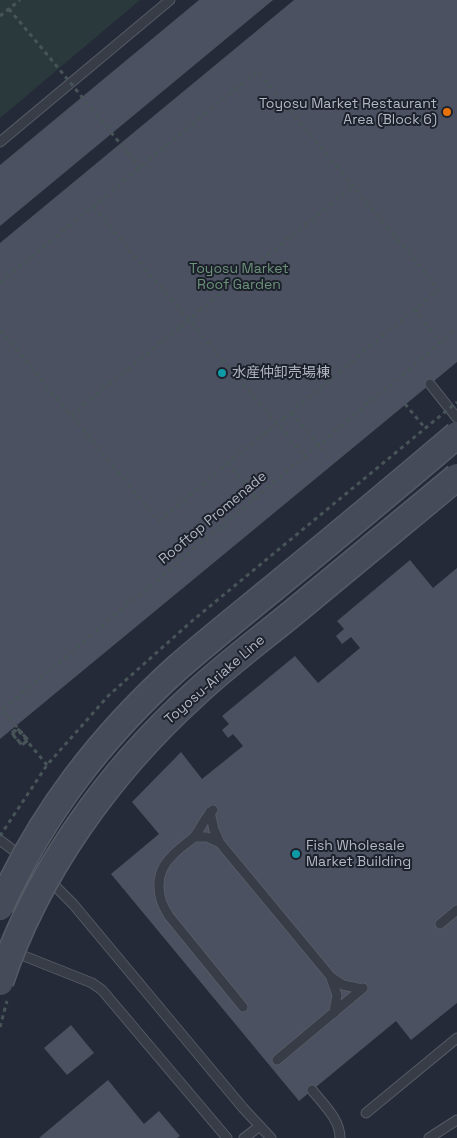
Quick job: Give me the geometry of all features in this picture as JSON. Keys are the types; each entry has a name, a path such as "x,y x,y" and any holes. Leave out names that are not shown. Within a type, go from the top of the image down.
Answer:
{"main road":[{"path":"0,907 11,882 42,826 74,781 110,736 128,717 178,668 457,435"},
{"name":"Toyosu-Ariake Line","path":"4,988 10,951 38,892 68,841 134,755 195,694 457,477"}],"lane":[{"path":"0,142 170,0"},
{"path":"430,384 457,418"},
{"path":"243,1007 169,916 160,900 158,886 163,868 172,855 194,837 211,811 214,830 220,843 331,976 343,985 364,988 277,1060"},
{"path":"194,837 207,837 220,843"},
{"path":"0,840 33,865 73,904 271,1138"},
{"path":"440,924 457,910"},
{"path":"10,951 92,984 102,990 227,1138"},
{"path":"331,976 337,995 333,1013"},
{"path":"366,1114 457,1038"},
{"path":"312,1090 334,1117 339,1128 340,1138"},
{"path":"429,1138 457,1120"},
{"path":"244,1138 260,1126"}],"path":[{"path":"0,16 20,0"},
{"path":"9,9 140,167"},
{"path":"0,283 257,71 439,289 159,521 0,330"},
{"path":"71,415 353,186"},
{"path":"93,206 304,456"},
{"path":"415,309 440,343"},
{"name":"Rooftop Promenade","path":"47,765 28,741 23,735 18,729 12,734 22,745 28,740 23,734 18,728 12,733 17,739 22,745 28,740 18,728 2,710 457,329"},
{"path":"405,404 426,428"},
{"path":"291,412 329,458"},
{"path":"228,463 256,497"},
{"path":"0,1026 4,988"}],"shaded area":[{"path":"0,0 140,0 0,118"}],"building":[{"path":"199,0 273,0 0,226 0,165"},
{"name":"Toyosu Market Roof Garden","path":"294,0 457,0 457,362 0,739 0,243"},
{"name":"Fish Wholesale Market Building","path":"410,560 433,588 457,568 457,1003 411,1040 396,1021 299,1101 111,874 159,834 132,802 181,752 202,779 243,746 233,734 228,738 222,730 229,724 222,716 295,656 318,683 360,648 351,637 342,644 336,636 344,629 337,621"},
{"path":"71,1025 94,1053 67,1075 44,1048"},
{"path":"108,1080 144,1124 159,1111 180,1136 177,1138 39,1138"}],"place":[{"name":"Toyosu Market Restaurant Area (Block 6)","path":"447,112"},
{"name":"水産仲卸売場棟","path":"222,373"},
{"name":"Fish Wholesale Market Building","path":"296,854"}]}
